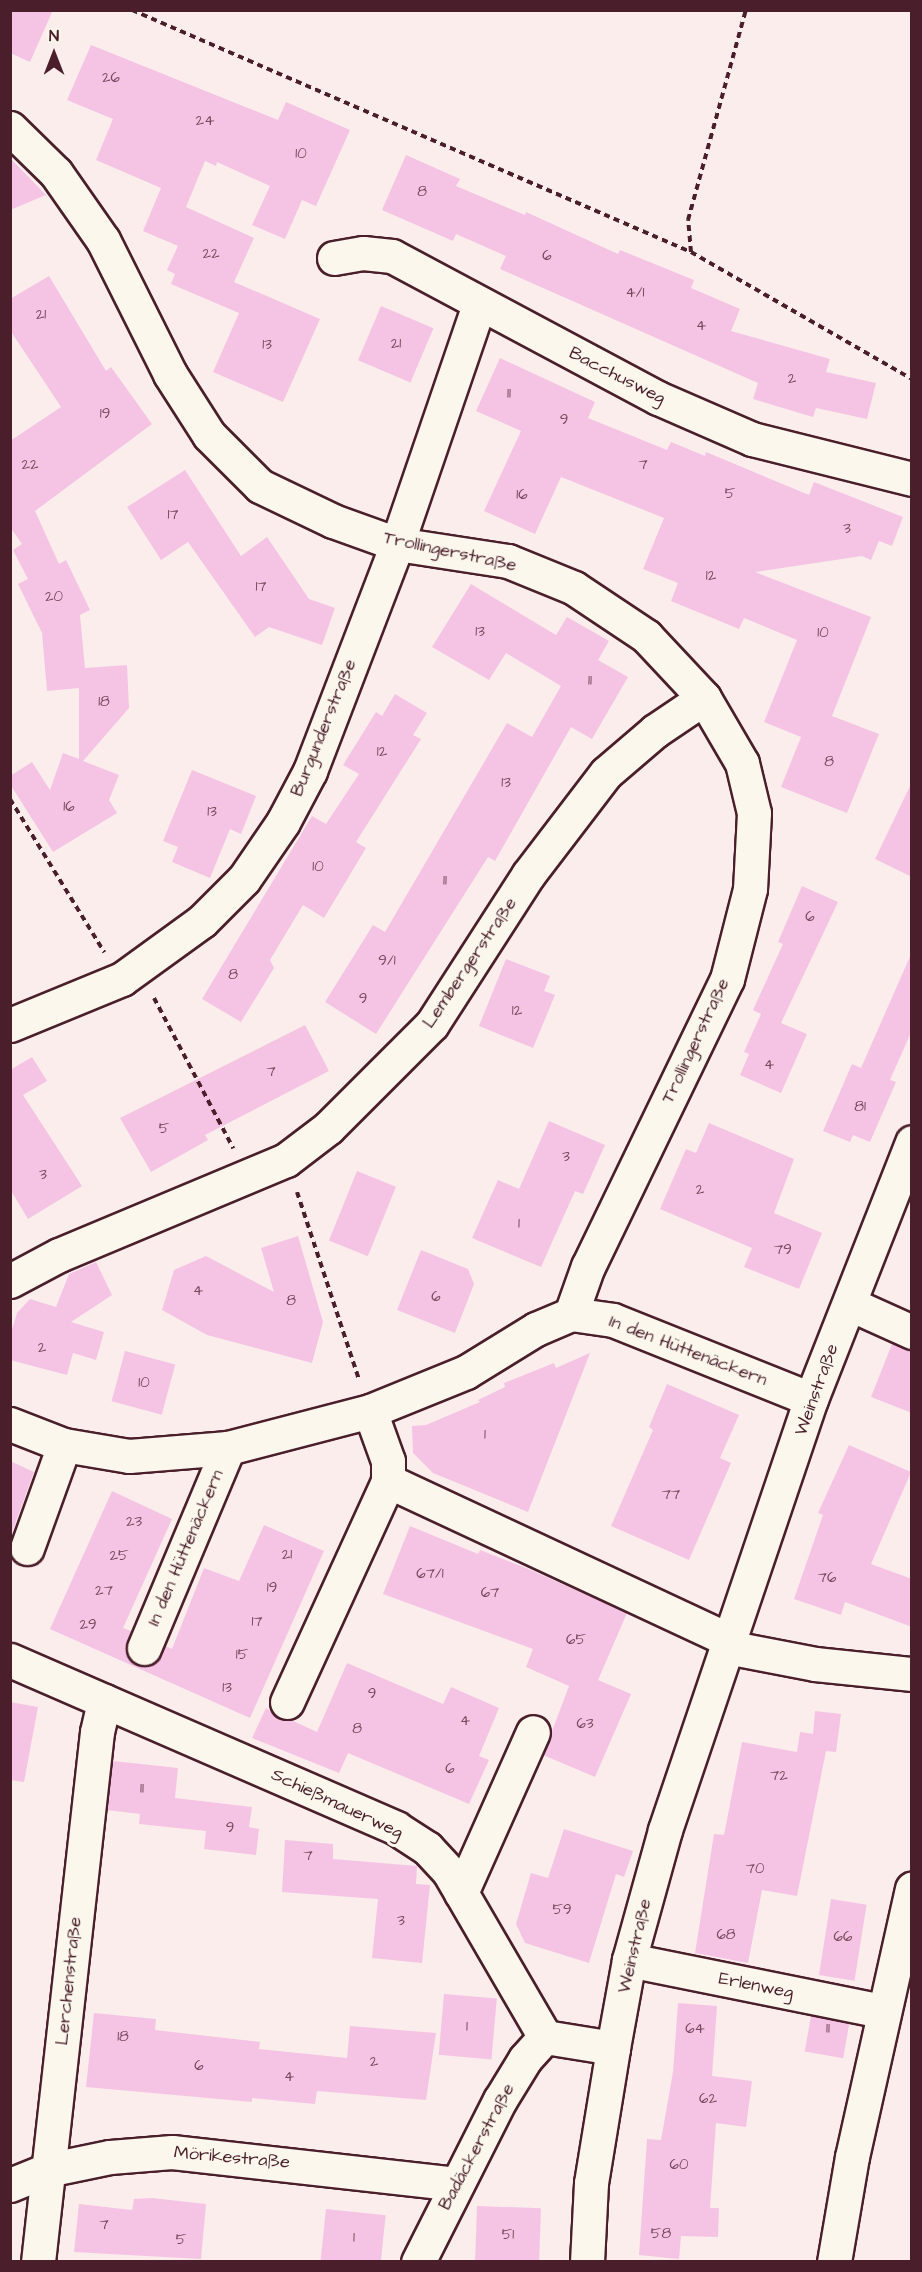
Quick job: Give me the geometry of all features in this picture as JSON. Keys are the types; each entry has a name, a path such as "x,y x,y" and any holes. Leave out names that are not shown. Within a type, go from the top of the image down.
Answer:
{"street":[{"name":"Trollingerstraße","path":"10,128 56,173 103,240 170,374 209,435 260,486 333,521 397,544 508,561 574,588 646,636 704,698 742,763 754,813 750,889 727,979 588,1266 571,1314"},
{"name":"Bacchusweg","path":"334,258 363,253 392,256 658,398 752,439 912,479"},
{"name":"Burgunderstraße","path":"10,1025 130,974 219,904 244,879 283,822 310,771 397,544 479,304"},
{"name":"Lembergerstraße","path":"10,1281 59,1255 248,1178 286,1160 386,1074 432,1024 528,875 606,773 655,731 704,698"},
{"name":"Weinstraße","path":"587,2262 591,2182 613,2048 629,1960 665,1830 811,1399 912,1142"},
{"path":"850,1304 912,1332"},
{"name":"In den Hüttenäckern","path":"10,1424 64,1445 129,1456 228,1449 370,1411 466,1372 536,1329 571,1314 613,1320 811,1399"},
{"path":"287,1702 388,1481 388,1461 370,1411"},
{"path":"27,1548 64,1445"},
{"name":"In den Hüttenäckern","path":"144,1648 228,1449"},
{"path":"388,1481 728,1644 815,1664 912,1674"},
{"name":"Schießmauerweg","path":"10,1660 396,1828 427,1848 449,1872 545,2037"},
{"name":"Lerchenstraße","path":"38,2262 97,1732 104,1701"},
{"path":"461,1893 533,1732"},
{"path":"834,2262 883,2011 912,1889"},
{"name":"Erlenweg","path":"629,1960 883,2011"},
{"path":"545,2037 613,2048"},
{"name":"Badäckerstraße","path":"418,2262 500,2100 525,2059 545,2037"},
{"name":"Mörikestraße","path":"10,2185 47,2170 110,2157 172,2152 456,2184"}],"path":[{"path":"132,10 691,252 912,380"},
{"path":"691,252 688,220 746,10"},
{"path":"10,799 130,974 248,1178"},
{"path":"286,1160 370,1411"}],"building":[{"path":"10,10 53,10 30,62 10,53"},
{"path":"91,45 278,120 286,102 350,130 316,206 302,200 285,239 252,225 270,186 217,162 216,166 205,161 186,207 254,238 234,282 320,319 283,402 213,372 239,313 171,284 175,274 167,270 178,246 143,231 161,188 96,160 113,119 67,100"},
{"path":"406,155 460,179 456,186 525,215 526,212 618,254 620,250 694,280 691,288 740,309 731,331 830,359 826,372 876,383 867,419 816,408 813,417 753,399 758,383 500,269 506,256 456,234 453,241 382,210"},
{"path":"10,158 46,195 10,210"},
{"path":"49,276 106,371 111,367 152,424 35,511 59,564 66,560 90,610 80,615 85,668 127,665 129,708 83,761 119,775 109,800 117,813 53,852 10,784 10,776 32,762 50,790 63,753 79,759 79,688 47,691 42,633 18,584 28,579 13,550 22,544 10,527 10,441 61,407 10,330 10,299"},
{"path":"381,306 433,328 410,383 358,360"},
{"path":"500,358 595,402 588,418 667,450 671,442 705,456 706,452 809,495 814,482 903,517 892,546 879,541 871,560 862,556 755,572 871,617 832,716 879,734 847,813 781,787 801,737 764,722 797,640 744,618 739,629 671,601 678,583 643,569 664,518 561,477 535,534 484,511 521,431 476,411"},
{"path":"185,470 241,556 267,537 309,599 335,608 322,645 269,627 255,637 188,542 161,560 127,507"},
{"path":"471,584 556,635 567,617 609,641 598,660 628,677 592,739 571,727 495,861 488,857 376,1034 325,1002 373,925 385,932 507,723 532,737 561,686 506,653 489,680 432,647"},
{"path":"395,694 427,713 413,735 421,739 356,842 366,848 324,918 303,905 270,960 274,968 241,1022 202,999 312,816 326,824 359,774 343,765 376,712 382,716"},
{"path":"192,770 256,796 241,834 230,829 210,878 172,862 178,847 163,841"},
{"path":"912,782 912,877 875,859"},
{"path":"802,886 838,902 781,1023 807,1034 781,1093 740,1075 749,1054 744,1052 761,1014 753,1010 783,944 778,942"},
{"path":"912,952 912,1030 890,1080 896,1082 870,1142 853,1135 850,1142 823,1131 852,1064 861,1068"},
{"path":"506,959 550,976 544,991 555,995 533,1048 479,1026"},
{"path":"305,1025 329,1071 205,1135 208,1140 151,1172 120,1118"},
{"path":"32,1057 47,1081 23,1095 82,1186 28,1219 10,1189 10,1070"},
{"path":"549,1121 605,1145 583,1194 575,1191 541,1267 472,1238 498,1180 519,1189"},
{"path":"709,1123 794,1159 774,1213 822,1233 799,1289 744,1267 752,1248 660,1209 686,1149 696,1153"},
{"path":"357,1171 396,1187 368,1256 329,1241"},
{"path":"298,1236 323,1322 312,1363 207,1335 162,1310 174,1270 206,1256 274,1292 261,1248"},
{"path":"421,1250 468,1269 474,1284 455,1333 397,1310"},
{"path":"96,1262 112,1295 71,1322 104,1332 96,1360 73,1353 67,1375 10,1360 10,1336 17,1313 30,1299 56,1307 69,1274"},
{"path":"892,1344 912,1350 912,1413 871,1397"},
{"path":"125,1351 175,1364 162,1415 112,1401"},
{"path":"590,1353 528,1512 433,1473 413,1453 412,1426 426,1425 480,1402 478,1400 505,1387 504,1383 554,1363 556,1368"},
{"path":"667,1384 739,1415 720,1458 731,1463 689,1560 611,1526 653,1430 649,1427"},
{"path":"849,1445 911,1472 871,1564 912,1579 912,1627 845,1602 841,1615 794,1599 823,1515 818,1513"},
{"path":"10,1461 34,1472 10,1538"},
{"path":"112,1491 172,1519 123,1628 131,1631 126,1651 137,1665 155,1663 165,1646 172,1649 204,1568 239,1581 264,1525 324,1551 250,1718 50,1629"},
{"path":"410,1526 478,1554 480,1550 526,1568 627,1613 598,1680 631,1694 595,1777 543,1755 569,1686 526,1667 533,1649 383,1594"},
{"path":"347,1663 443,1704 451,1687 499,1708 479,1756 489,1760 469,1804 348,1753 339,1773 252,1738 266,1708 279,1719 291,1720 317,1732"},
{"path":"10,1702 38,1707 24,1782 10,1780"},
{"path":"815,1711 841,1714 836,1752 826,1751 797,1896 762,1890 748,1963 695,1953 714,1834 724,1835 742,1742 797,1752 800,1732 813,1734"},
{"path":"113,1761 178,1768 175,1798 252,1807 249,1827 259,1829 256,1855 204,1849 206,1831 139,1824 140,1814 107,1810"},
{"path":"564,1829 633,1851 624,1877 616,1874 589,1963 525,1943 516,1924 531,1873 548,1878"},
{"path":"285,1840 333,1844 333,1859 417,1866 416,1884 430,1885 422,1963 372,1958 378,1899 282,1892"},
{"path":"831,1899 867,1905 855,1981 819,1975"},
{"path":"444,1994 497,1999 491,2059 439,2055"},
{"path":"678,2003 717,2006 712,2076 752,2081 746,2127 716,2123 710,2208 719,2208 718,2237 681,2236 679,2259 639,2255 647,2139 661,2140 673,2072"},
{"path":"94,2013 156,2019 155,2030 260,2042 259,2049 347,2058 350,2026 436,2033 426,2100 317,2091 315,2104 252,2098 252,2102 86,2087"},
{"path":"811,2016 849,2023 843,2058 805,2051"},
{"path":"152,2198 206,2204 201,2259 74,2252 79,2204 132,2210 134,2199"},
{"path":"477,2206 541,2208 539,2262 475,2262"},
{"path":"326,2209 386,2215 381,2262 320,2262"}]}
